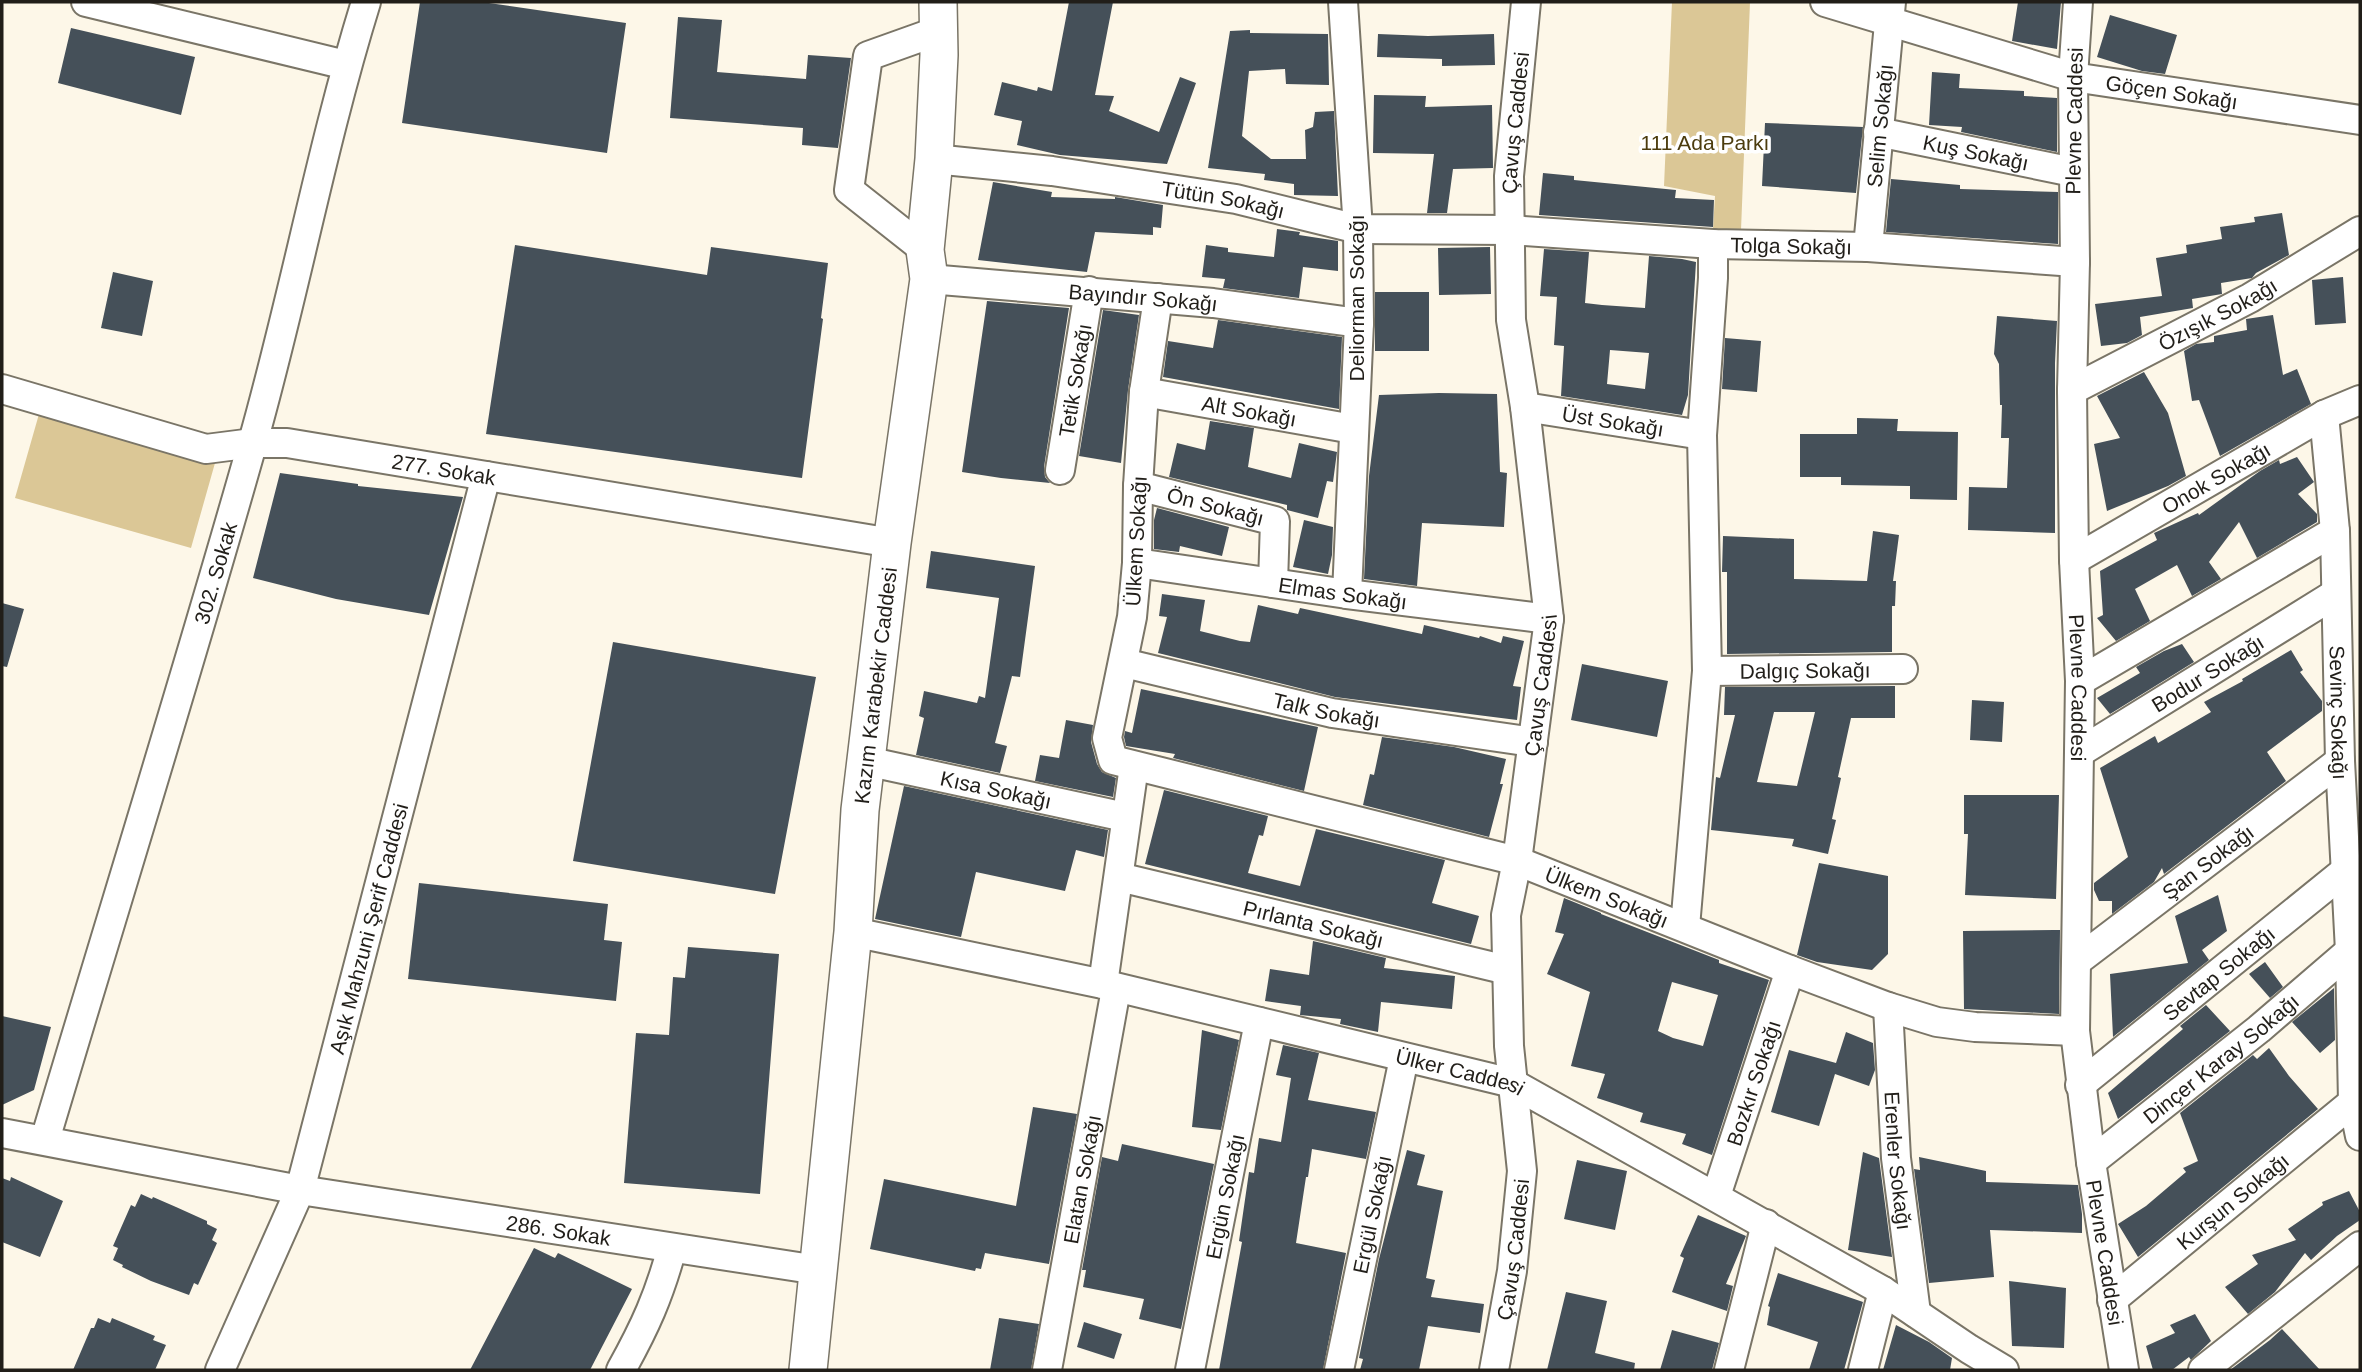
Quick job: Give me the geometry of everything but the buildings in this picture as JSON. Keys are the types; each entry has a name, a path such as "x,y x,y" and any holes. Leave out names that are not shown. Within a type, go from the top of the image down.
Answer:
{"main road":[{"name":"Kazım Karabekir Caddesi","path":"808,1370 853,932 860,810 927,264 934,159 938,16"}],"street":[{"path":"86,2 346,65"},
{"name":"302. Sokak","path":"46,1140 253,443 324,164 346,65 366,2"},
{"name":"Deliorman Sokağı","path":"1343,2 1358,229 1359,323 1347,594"},
{"name":"Çavuş Caddesi","path":"1494,1370 1512,1271 1522,1171 1512,1083 1506,915 1517,861 1549,619 1525,407 1511,320 1509,176 1526,2"},
{"name":"Göçen Sokağı","path":"1825,2 1890,12 2073,77 2360,120"},
{"name":"Plevne Caddesi","path":"2078,2 2073,77 2075,262 2072,390 2074,560 2080,681 2076,1031 2080,1085 2124,1370"},
{"name":"Selim Sokağı","path":"1868,247 1890,12"},
{"path":"927,264 849,190 868,56 938,16"},
{"name":"Kuş Sokağı","path":"1878,132 2073,172"},
{"name":"Tütün Sokağı","path":"934,159 1052,171 1236,199 1358,229 1510,230"},
{"name":"Tolga Sokağı","path":"1510,230 1713,244 1868,247 2075,262"},
{"name":"Özışık Sokağı","path":"2072,390 2250,298 2360,231"},
{"path":"1685,927 1707,671 1702,435 1713,244"},
{"name":"Bayındır Sokağı","path":"927,264 1089,291 1213,303 1359,323"},
{"name":"Tetik Sokağı","path":"1060,470 1089,291"},
{"name":"Ülkem Sokağı","path":"1158,298 1144,392 1138,486 1137,564 1132,617 1107,738 1113,760 1517,861 1790,970 1937,1023 2076,1031"},
{"name":"277. Sokak","path":"2,389 206,449 253,443 287,443 892,543"},
{"name":"Alt Sokağı","path":"1144,392 1353,429"},
{"name":"Onok Sokağı","path":"2074,560 2324,415 2360,400"},
{"name":"Üst Sokağı","path":"1525,407 1702,435"},
{"name":"Sevinç Sokağı","path":"2324,415 2335,531 2340,761 2353,871 2350,951 2353,1102 2360,1136"},
{"name":"Aşık Mahzuni Şerif Caddesi","path":"220,1370 300,1190 486,476"},
{"name":"Ön Sokağı","path":"1138,486 1275,521 1273,583"},
{"path":"2080,681 2335,531"},
{"name":"Elmas Sokağı","path":"1137,564 1549,619"},
{"name":"Bodur Sokağı","path":"2080,751 2335,594"},
{"name":"Talk Sokağı","path":"1124,663 1332,713 1533,741"},
{"name":"Dalgıç Sokağı","path":"1707,671 1903,669"},
{"name":"Kısa Sokağı","path":"866,761 1125,817"},
{"name":"Şan Sokağı","path":"2077,961 2340,761"},
{"path":"1110,986 1125,817 1134,766"},
{"name":"Sevtap Sokağı","path":"2080,1085 2353,871"},
{"name":"Pırlanta Sokağı","path":"1119,877 1507,970"},
{"name":"Ülker Caddesi","path":"853,932 1110,986 1512,1083 1883,1291 1916,1313 1966,1360 2004,1370"},
{"name":"Dinçer Karay Sokağı","path":"2091,1162 2259,1029 2350,951"},
{"name":"Bozkır Sokağı","path":"1716,1196 1790,970"},
{"name":"Elatan Sokağı","path":"1047,1370 1110,986"},
{"name":"Erenler Sokağı","path":"1888,1007 1896,1158 1916,1313"},
{"name":"Ergün Sokağı","path":"1190,1370 1259,1022"},
{"name":"Ergül Sokağı","path":"1339,1370 1404,1058"},
{"name":"Kurşun Sokağı","path":"2112,1300 2353,1102"},
{"name":"286. Sokak","path":"2,1133 300,1190 818,1270"},
{"path":"1729,1370 1766,1224"},
{"path":"2203,1370 2360,1246"},
{"path":"621,1370 647,1322 662,1286 672,1248"},
{"path":"1863,1370 1883,1291"}],"green space":[{"name":"111 Ada Parkı","path":"1672,2 1750,2 1741,230 1713,229 1715,196 1664,186"},
{"path":"39,414 215,463 191,548 15,498"}]}
